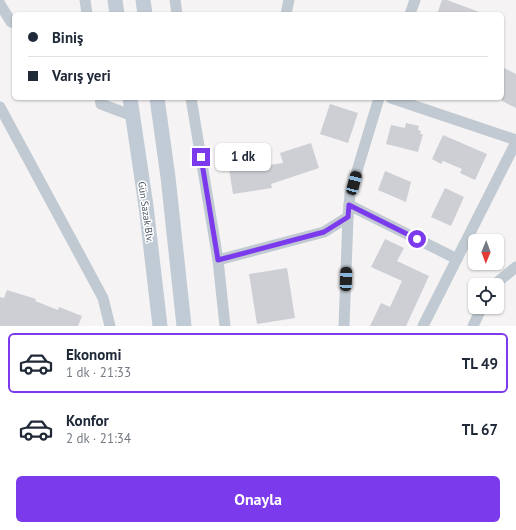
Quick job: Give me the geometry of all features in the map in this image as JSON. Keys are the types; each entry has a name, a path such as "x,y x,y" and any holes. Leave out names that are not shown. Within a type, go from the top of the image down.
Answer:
{"main road":[{"path":"115,0 117,12"},
{"path":"143,0 145,12"},
{"name":"Gün Sazak Blv.","path":"130,100 146,206 160,326"},
{"path":"157,100 168,177 184,326"}],"street":[{"path":"85,0 86,12"},
{"path":"175,0 177,12"},
{"path":"286,12 289,0"},
{"path":"411,12 415,0"},
{"path":"0,4 8,22"},
{"path":"100,100 101,104 133,116"},
{"path":"191,100 218,260 225,326"},
{"path":"344,326 350,194 378,100"},
{"path":"397,100 516,141 423,326"},
{"path":"0,107 103,298 110,326"},
{"path":"349,205 457,259"},
{"path":"218,260 324,232 348,217"},
{"path":"503,278 516,267"},
{"path":"473,326 479,314"}],"building":[{"path":"442,0 447,0 479,12 438,12"},
{"path":"504,68 516,74 516,108 502,101 504,100"},
{"path":"330,104 358,113 348,143 320,134"},
{"path":"406,123 419,126 418,130 421,131 420,134 423,134 418,152 386,144 391,125 405,128"},
{"path":"443,135 487,154 475,180 460,173 462,169 443,161 441,164 432,159"},
{"path":"311,143 319,168 271,184 272,188 233,194 226,150 246,147 249,168 283,163 280,153"},
{"path":"385,171 411,182 406,202 378,190"},
{"path":"445,188 464,197 451,226 431,217"},
{"path":"385,239 404,248 397,261 429,276 406,326 370,326 381,303 390,307 402,281 371,267"},
{"path":"287,268 295,318 257,324 249,274"},
{"path":"7,290 36,299 35,301 58,310 59,307 82,316 78,326 0,326 0,297 4,298"}],"route":[{"path":"201,157 218,260 324,232 348,217 349,205 417,239"}]}
